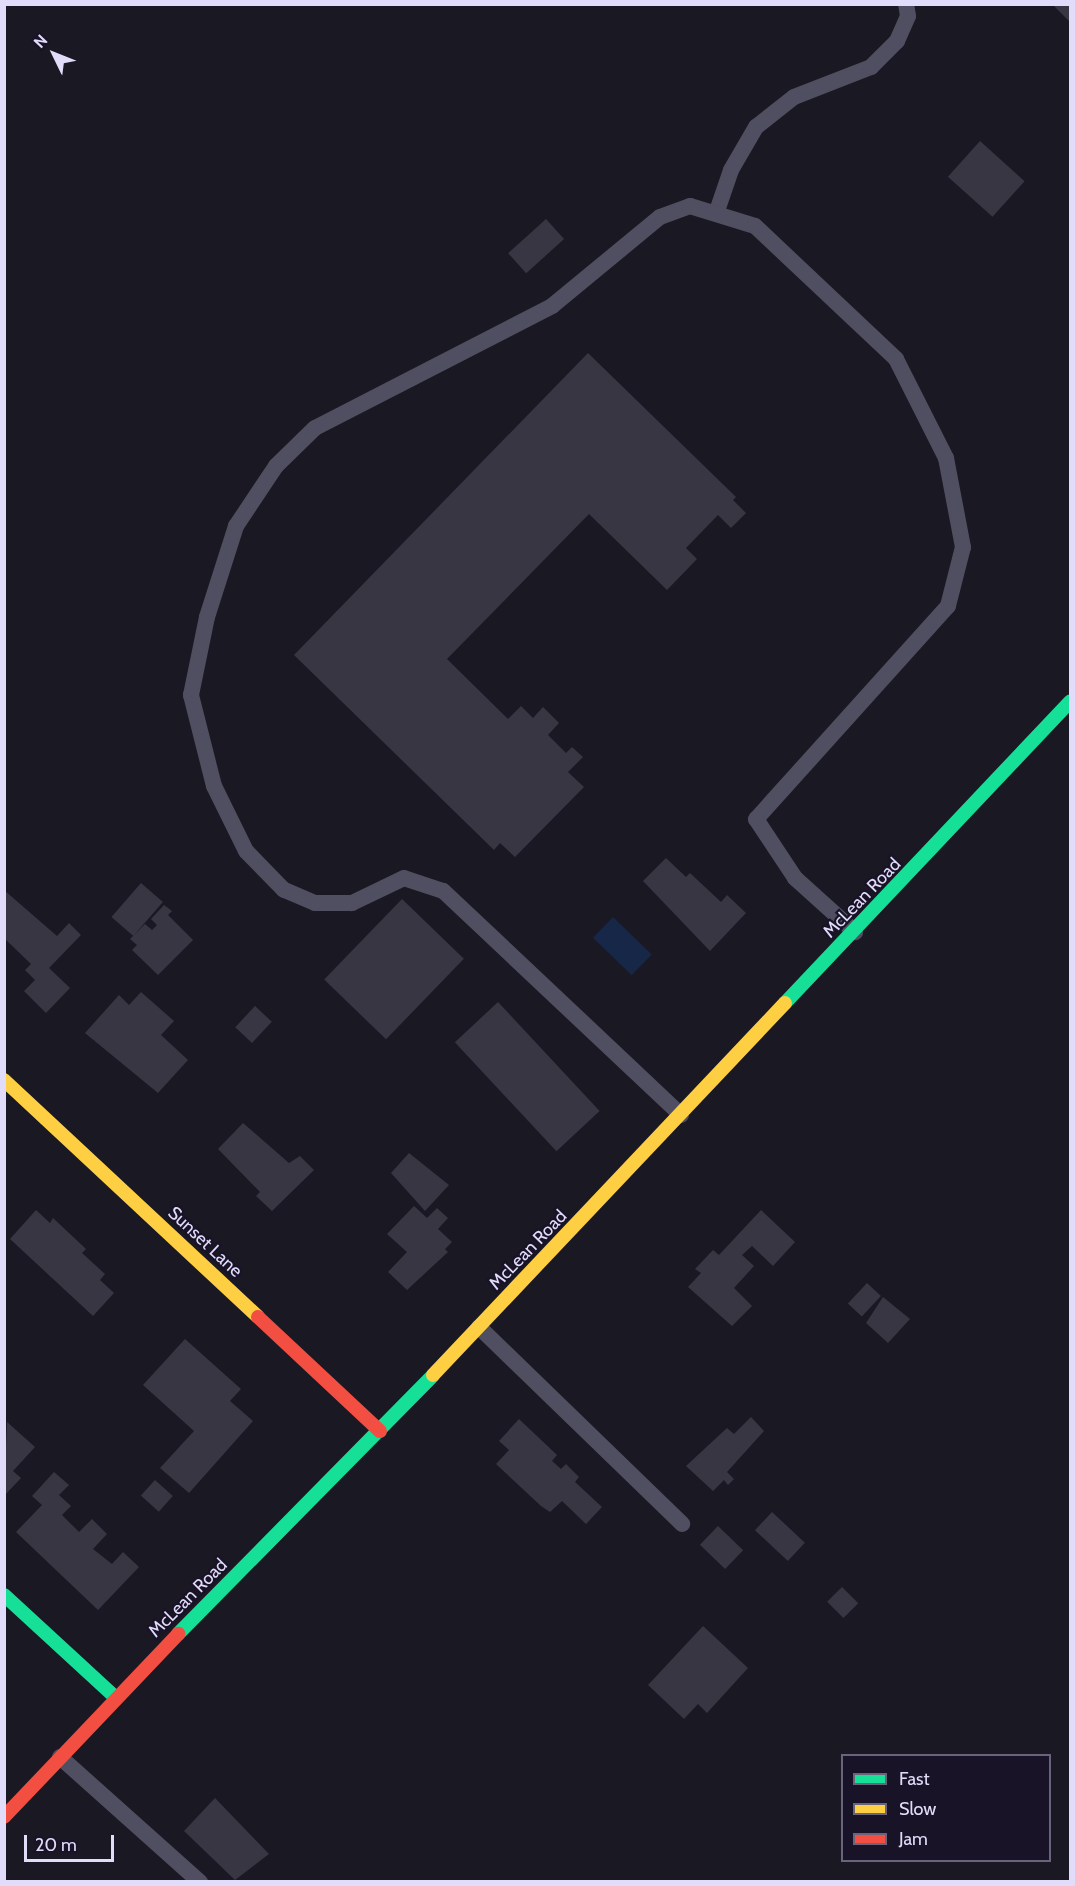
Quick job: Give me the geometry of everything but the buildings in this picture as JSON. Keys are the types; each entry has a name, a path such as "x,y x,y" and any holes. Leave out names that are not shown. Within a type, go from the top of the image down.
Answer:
{"street":[{"name":"McLean Road","path":"4,1817 115,1697 380,1431 1071,702"},
{"name":"Sunset Lane","path":"4,1080 380,1431"},
{"path":"4,1595 115,1697"}],"lane":[{"path":"717,211 731,170 756,127 794,98 871,67 897,40 908,16 906,4"},
{"path":"681,1115 443,891 404,878 352,903 315,903 284,890 246,851 214,786 191,695 207,617 236,526 276,466 315,428 552,306 660,217 690,206 717,211 755,226 896,359 946,458 963,547 948,606 756,819 795,878 855,932"},
{"path":"479,1327 682,1524"},
{"path":"60,1757 200,1881"}],"water":[{"path":"613,917 652,955 632,975 593,938"}],"traffic: fast":[{"path":"785,1003 1070,702"},
{"path":"178,1634 433,1375"},
{"path":"4,1595 115,1697"}],"traffic: slow":[{"path":"433,1375 785,1003"},
{"path":"4,1080 258,1317"}],"traffic: jam":[{"path":"258,1317 380,1431"},
{"path":"4,1817 178,1634"}]}
